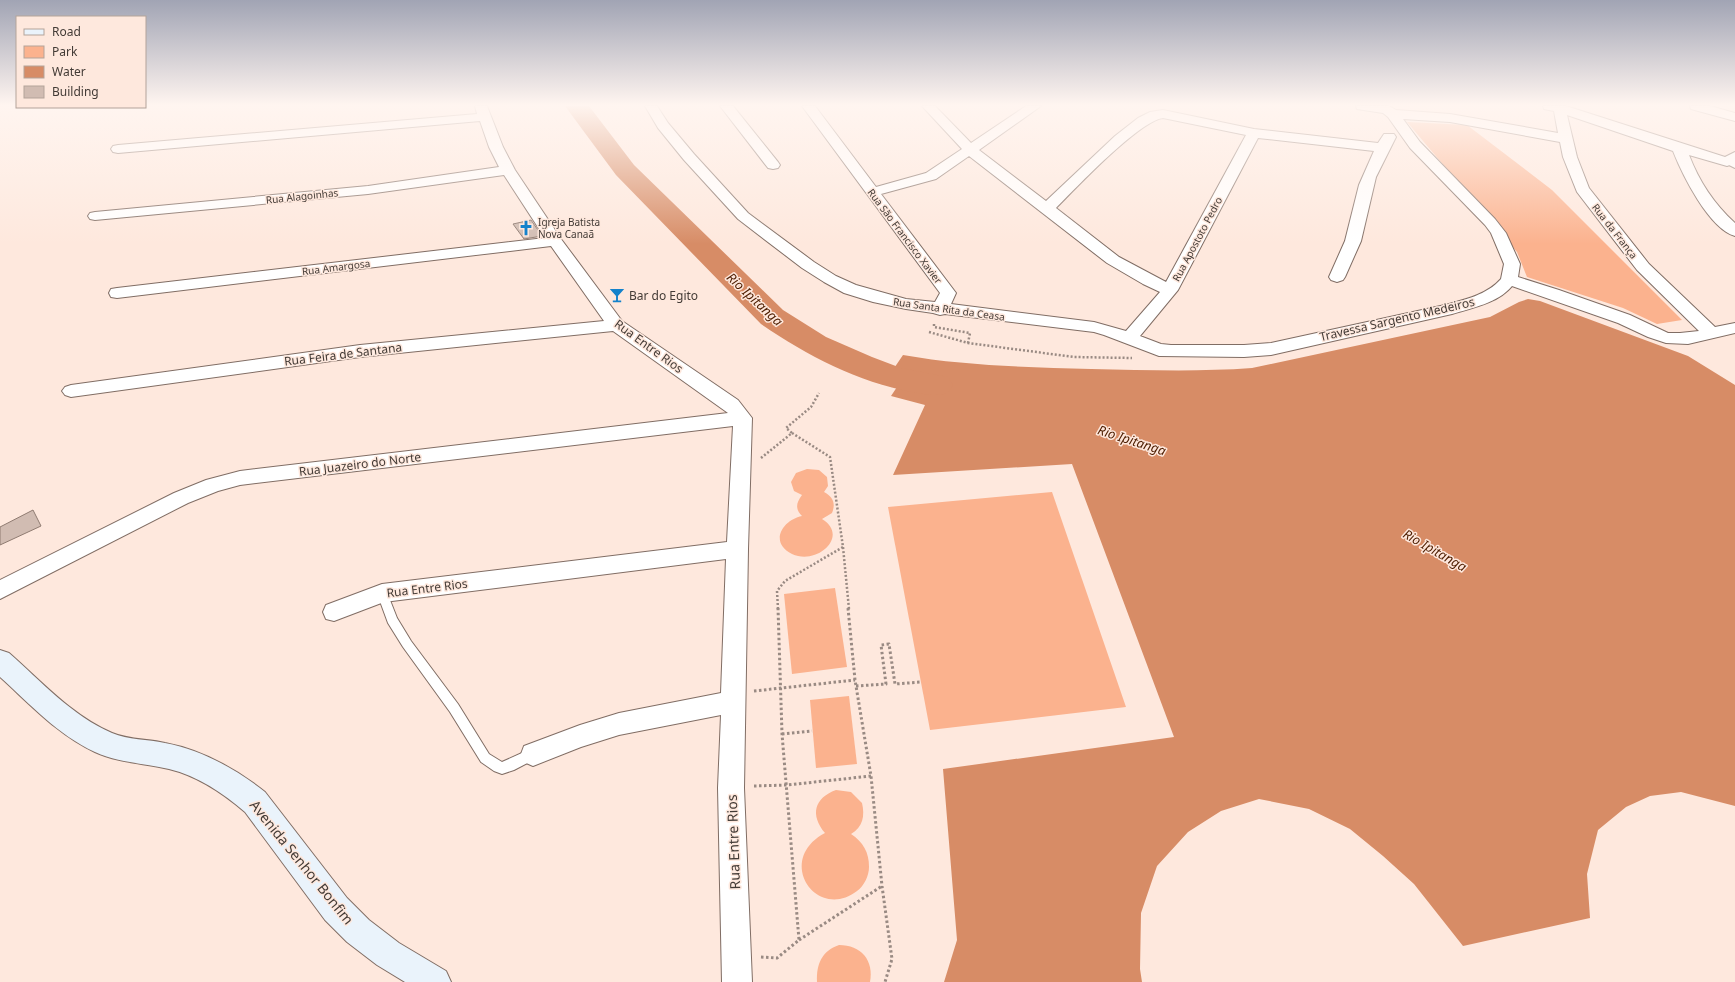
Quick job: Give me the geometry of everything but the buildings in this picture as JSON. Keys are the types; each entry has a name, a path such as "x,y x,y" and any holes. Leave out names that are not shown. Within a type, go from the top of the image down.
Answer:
{"street":[{"name":"Rua Entre Rios","path":"499,152 508,170 555,241 616,325 731,405 743,418 737,549 731,788 737,982"},
{"name":"Rua Santa Rita da Ceasa","path":"685,152 743,216 808,265 830,279 850,289 879,298 940,310 1094,326 1129,338"},
{"path":"763,152 773,165"},
{"name":"Rua São Francisco Xavier","path":"842,152 948,293 940,310"},
{"path":"872,192 931,176 969,152"},
{"path":"971,152 1047,208 1113,260 1149,281 1170,290"},
{"path":"1047,208 1106,152"},
{"name":"Rua Apostoto Pedro","path":"1129,338 1170,290 1244,152"},
{"path":"1337,277 1353,241 1362,201 1381,152"},
{"path":"1422,152 1490,222 1498,233 1512,264 1509,280 1556,294 1627,320 1670,339 1682,339 1735,328"},
{"name":"Rua da França","path":"1570,152 1575,172 1582,189 1643,267 1711,333"},
{"path":"1680,152 1689,175 1697,190 1713,211 1735,231"},
{"path":"1695,152 1732,161"},
{"name":"Rua Alagoinhas","path":"95,216 368,190 508,170"},
{"name":"Rua Amargosa","path":"117,293 555,241"},
{"name":"Travessa Sargento Medeiros","path":"1129,338 1159,350 1172,351 1244,351 1271,348 1468,304 1492,294 1503,287 1509,280"},
{"name":"Rua Feira de Santana","path":"71,391 360,351 616,325"},
{"name":"Rua Juazeiro do Norte","path":"0,590 181,498 213,485 240,478 743,418"},
{"name":"Rua Entre Rios","path":"334,612 382,593 737,549"},
{"name":"Avenida Senhor Bonfim","path":"0,661 73,724 103,742 121,750 175,758 213,772 238,788 255,802 336,909 358,931 388,954 435,982"},
{"path":"533,754 580,736 619,724 733,702"}],"lane":[{"path":"382,593 392,620 407,644 454,708 485,758 502,768 510,766 533,754"}],"path":[{"path":"792,433 830,457 843,547 855,680 871,776 882,886 892,959 885,982"},
{"path":"799,940 782,734 777,591 785,581 843,547"},
{"path":"856,686 886,684 881,645 889,644 895,684 921,682"},
{"path":"780,689 855,680"},
{"path":"782,734 812,731"},
{"path":"731,788 787,785 871,776"},
{"path":"777,958 799,940 882,886"}],"green space":[{"path":"1432,152 1502,152 1552,190 1682,320 1657,324 1623,308 1527,277 1517,252"},
{"path":"807,469 819,470 827,477 828,486 824,492 832,498 834,506 832,513 822,519 830,526 833,533 831,541 820,553 802,557 792,554 785,549 781,544 780,538 781,532 789,522 802,516 798,511 797,506 802,495 794,491 791,482 796,473"},
{"path":"1052,492 1126,707 930,730 888,507"},
{"path":"835,588 847,667 792,674 784,594"},
{"path":"849,696 857,764 816,768 810,700"},
{"path":"836,790 851,792 862,803 863,817 861,825 851,834 859,840 866,852 869,862 869,870 864,884 860,889 842,899 828,899 816,893 807,884 802,871 803,858 810,845 825,833 817,820 816,814 819,802 829,793"},
{"path":"839,945 854,948 864,955 870,967 870,982 817,982 818,969 821,959 828,951"}],"water":[{"path":"1528,299 1540,301 1688,356 1735,385 1735,806 1681,792 1650,796 1626,807 1598,830 1587,874 1590,918 1463,946 1414,884 1350,829 1309,809 1259,799 1221,811 1188,832 1157,866 1141,913 1140,969 1142,982 944,982 957,940 943,769 1174,737 1072,464 893,475 925,405 891,396 897,387 884,383 903,355 950,362 1044,368 1212,370 1252,368 1490,317"}],"waterway":[{"name":"Rio Ipitanga","path":"611,152 625,170 772,317 815,344 860,365 898,378 937,385"}],"place":[{"name":"Igreja Batista Nova Canaã","path":"526,228"},
{"name":"Bar do Egito","path":"617,295"}]}
